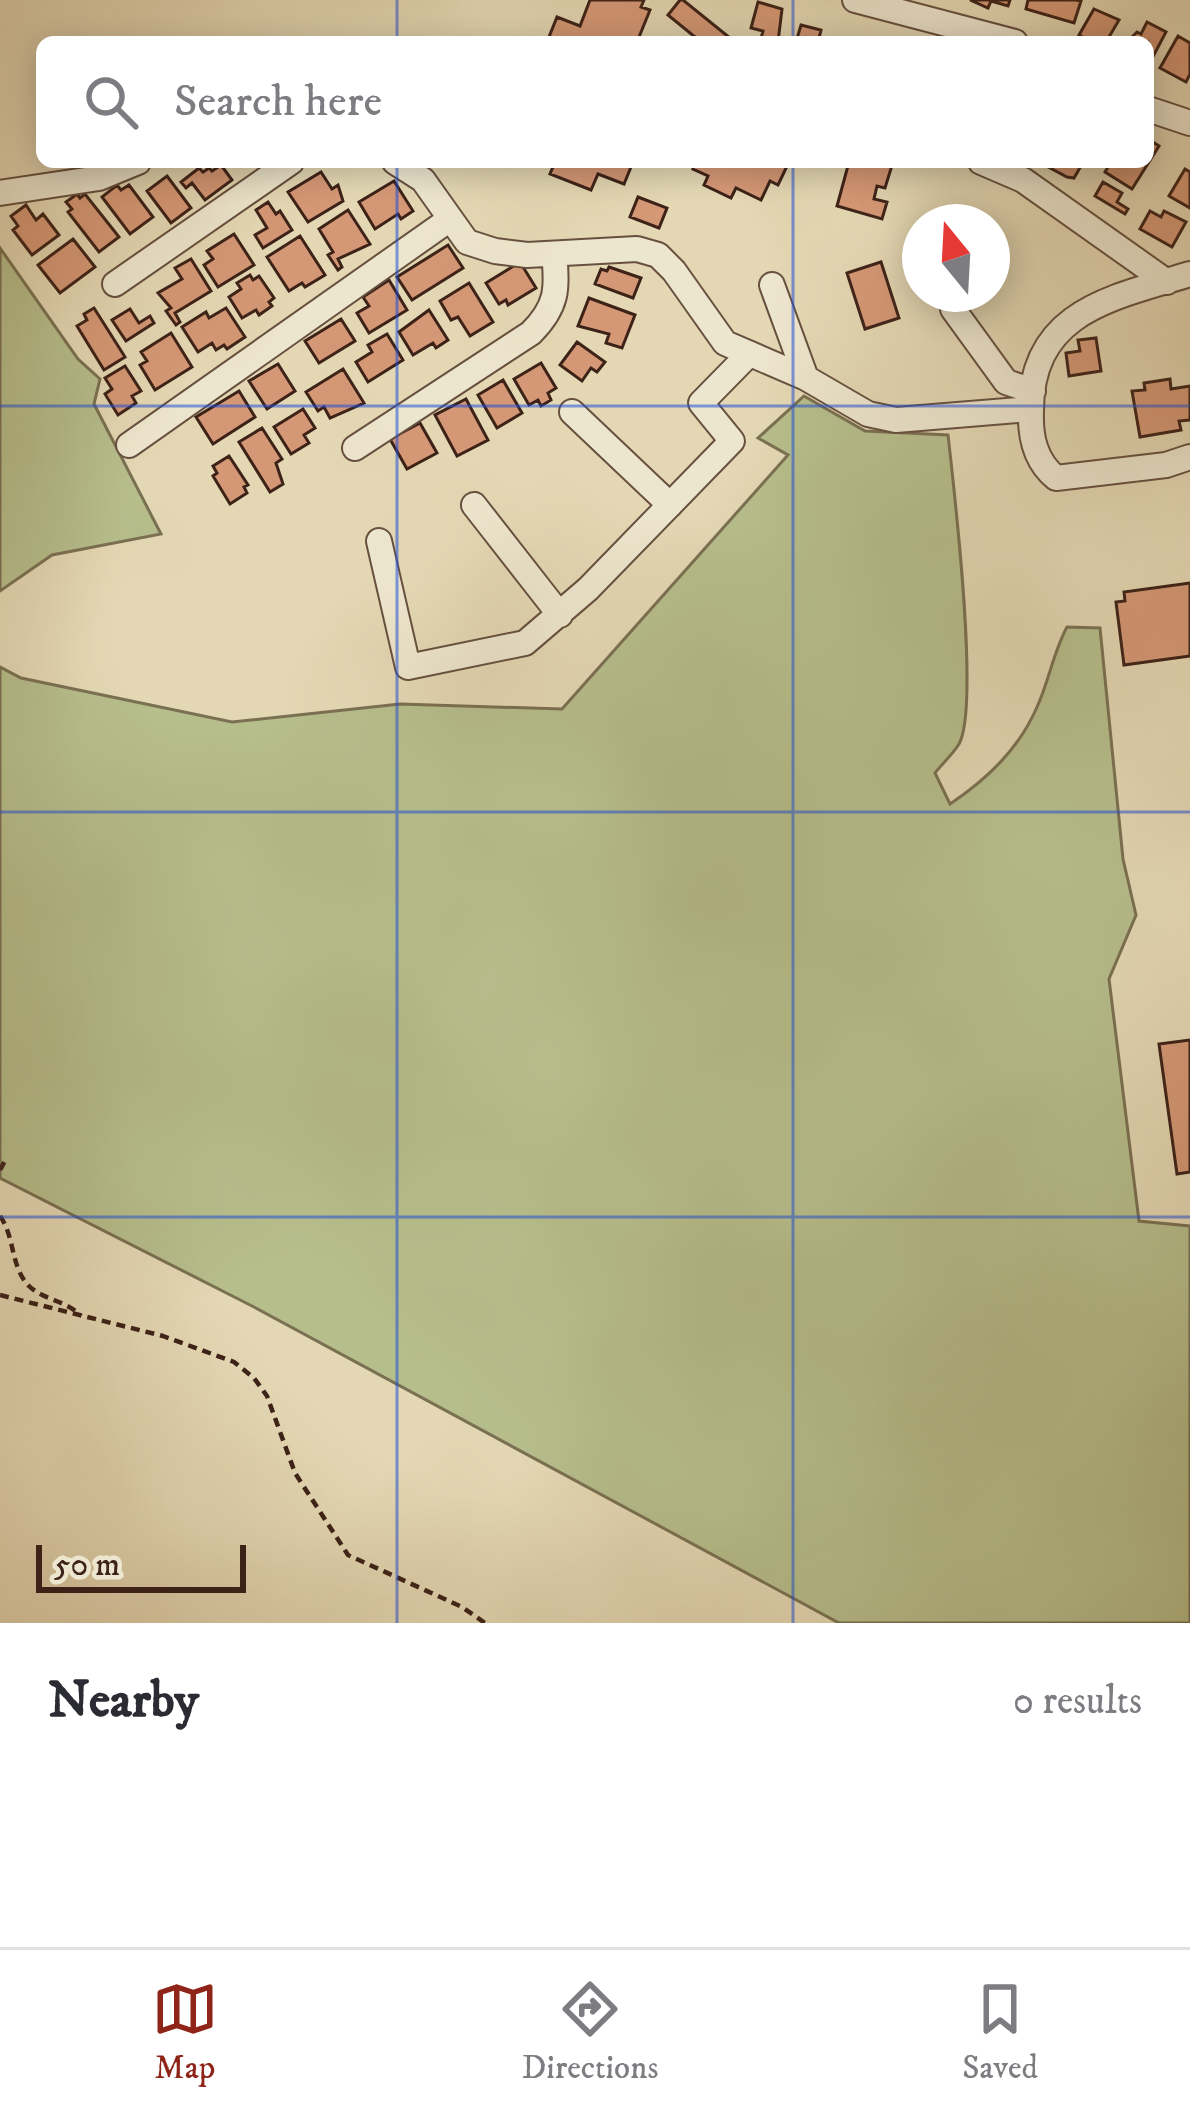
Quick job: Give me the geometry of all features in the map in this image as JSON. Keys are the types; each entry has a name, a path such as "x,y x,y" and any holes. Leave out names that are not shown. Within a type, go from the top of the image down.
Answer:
{"street":[{"path":"855,0 992,36"},
{"path":"1154,111 1190,123"},
{"path":"0,193 99,178 123,168"},
{"path":"115,284 282,168"},
{"path":"404,168 423,180 467,242 495,251 554,254 637,249 658,255 724,343 806,379 868,414 896,420 1032,400"},
{"path":"995,168 1023,180 1179,278"},
{"path":"129,445 450,218"},
{"path":"355,448 531,333 550,314 558,290 554,254"},
{"path":"1179,278 1079,314 1058,328 1041,354 1032,400 1036,452 1055,478 1190,457"},
{"path":"772,285 806,379"},
{"path":"954,312 1006,382 1032,400"},
{"path":"379,541 408,667 525,643 560,615 732,441 701,404 749,354"},
{"path":"572,412 670,505"},
{"path":"474,505 560,615"}],"path":[{"path":"0,1171 6,1160"},
{"path":"0,1216 27,1286 73,1307 81,1316"},
{"path":"0,1295 163,1336 234,1362 267,1396 295,1473 348,1555 462,1607 485,1623"}],"green space":[{"path":"0,248 78,359 100,379 94,404 161,534 52,555 0,591"},
{"path":"804,396 865,431 948,435 964,596 967,687 959,744 935,773 950,804 989,773 1021,736 1067,627 1100,628 1123,859 1136,915 1109,979 1139,1221 1190,1226 1190,1623 839,1623 254,1307 0,1178 0,667 21,678 232,722 400,704 562,709 788,455 758,438"}],"building":[{"path":"590,0 644,0 641,7 650,10 639,36 549,36 557,17 580,26"},
{"path":"683,0 728,36 694,36 668,15"},
{"path":"970,0 1010,0 1008,6 991,1 988,8"},
{"path":"1028,0 1081,1 1074,23 1026,9"},
{"path":"758,2 782,9 779,36 762,36 763,31 751,28"},
{"path":"1094,9 1119,20 1110,36 1079,35"},
{"path":"1147,22 1166,32 1154,55 1154,36 1133,36 1141,34"},
{"path":"801,25 821,30 820,36 798,36"},
{"path":"1178,36 1190,43 1186,82 1160,68"},
{"path":"199,168 223,168 232,180 205,200 192,183 186,188 181,182"},
{"path":"552,168 631,168 624,184 598,174 591,190 550,174"},
{"path":"786,168 778,185 770,181 761,200 736,188 731,198 704,185 708,176 693,169"},
{"path":"847,168 891,168 885,188 877,186 874,199 887,202 882,219 837,206"},
{"path":"1050,168 1080,168 1074,178"},
{"path":"1107,168 1145,168 1132,189 1105,172"},
{"path":"1185,169 1190,172 1190,208 1169,196"},
{"path":"321,172 332,189 338,185 343,201 308,222 288,192"},
{"path":"167,176 191,208 171,223 147,191"},
{"path":"394,181 413,211 401,219 398,214 375,229 359,202"},
{"path":"1103,182 1122,193 1117,202 1128,209 1125,214 1095,196"},
{"path":"117,185 121,190 129,185 153,217 130,234 102,197"},
{"path":"77,194 80,198 85,194 119,237 99,252 68,212 72,209 66,202"},
{"path":"638,197 667,208 659,228 630,217"},
{"path":"268,202 292,230 263,248 255,235 267,228 256,210"},
{"path":"26,205 36,220 43,214 59,235 32,255 13,230 18,226 11,216"},
{"path":"348,210 370,244 338,259 342,267 338,270 319,229"},
{"path":"1150,211 1161,217 1164,211 1186,222 1172,247 1140,229"},
{"path":"234,234 254,265 218,287 204,265 213,259 207,251"},
{"path":"300,236 325,275 289,291 267,257"},
{"path":"73,239 95,267 60,293 38,265"},
{"path":"448,245 463,268 412,300 397,277"},
{"path":"191,259 211,291 175,313 180,322 176,325 166,311 171,308 158,293 182,279 175,268"},
{"path":"520,262 536,288 508,305 506,300 499,304 486,283"},
{"path":"881,262 899,318 865,329 847,273"},
{"path":"609,267 641,278 633,298 595,284 601,269"},
{"path":"250,275 253,280 259,276 274,298 269,302 272,306 259,315 256,310 242,318 229,297 241,289 237,283"},
{"path":"389,280 407,310 369,333 357,313 369,306 363,297"},
{"path":"469,283 493,322 470,336 458,317 451,320 440,301"},
{"path":"589,298 635,315 622,348 606,343 609,334 578,326"},
{"path":"94,308 125,357 104,370 77,326"},
{"path":"226,308 245,337 227,349 224,345 216,350 212,343 198,352 182,327 206,312 209,318"},
{"path":"130,309 139,323 150,316 154,323 126,341 112,320"},
{"path":"429,310 448,340 413,355 399,332"},
{"path":"341,319 355,341 319,363 305,341"},
{"path":"171,333 192,367 155,390 140,365 147,361 141,352"},
{"path":"387,334 403,360 368,382 356,362 372,352 368,345"},
{"path":"1096,338 1101,371 1069,376 1066,353 1080,351 1078,340"},
{"path":"577,342 605,362 597,372 591,368 582,381 560,365"},
{"path":"541,363 556,388 548,393 551,400 541,406 538,400 529,405 514,379"},
{"path":"278,364 295,391 267,409 249,381"},
{"path":"125,366 141,391 132,396 136,403 118,415 105,394 112,389 105,378"},
{"path":"343,369 364,403 330,418 324,407 318,411 306,392"},
{"path":"1170,379 1171,389 1190,386 1190,420 1179,421 1181,430 1140,437 1132,391 1145,390 1144,383"},
{"path":"503,380 522,413 497,428 478,395"},
{"path":"239,391 255,417 213,444 196,417"},
{"path":"466,399 488,440 457,456 435,415"},
{"path":"303,409 315,428 304,435 309,443 291,454 274,427"},
{"path":"420,423 437,453 407,469 390,439"},
{"path":"262,428 282,459 276,463 283,484 270,492 239,442"},
{"path":"229,456 248,485 244,487 247,493 230,504 213,476 217,473 213,466"},
{"path":"1190,583 1190,656 1124,665 1116,602 1125,601 1124,592"},
{"path":"1190,1040 1190,1172 1177,1174 1159,1044"}]}
